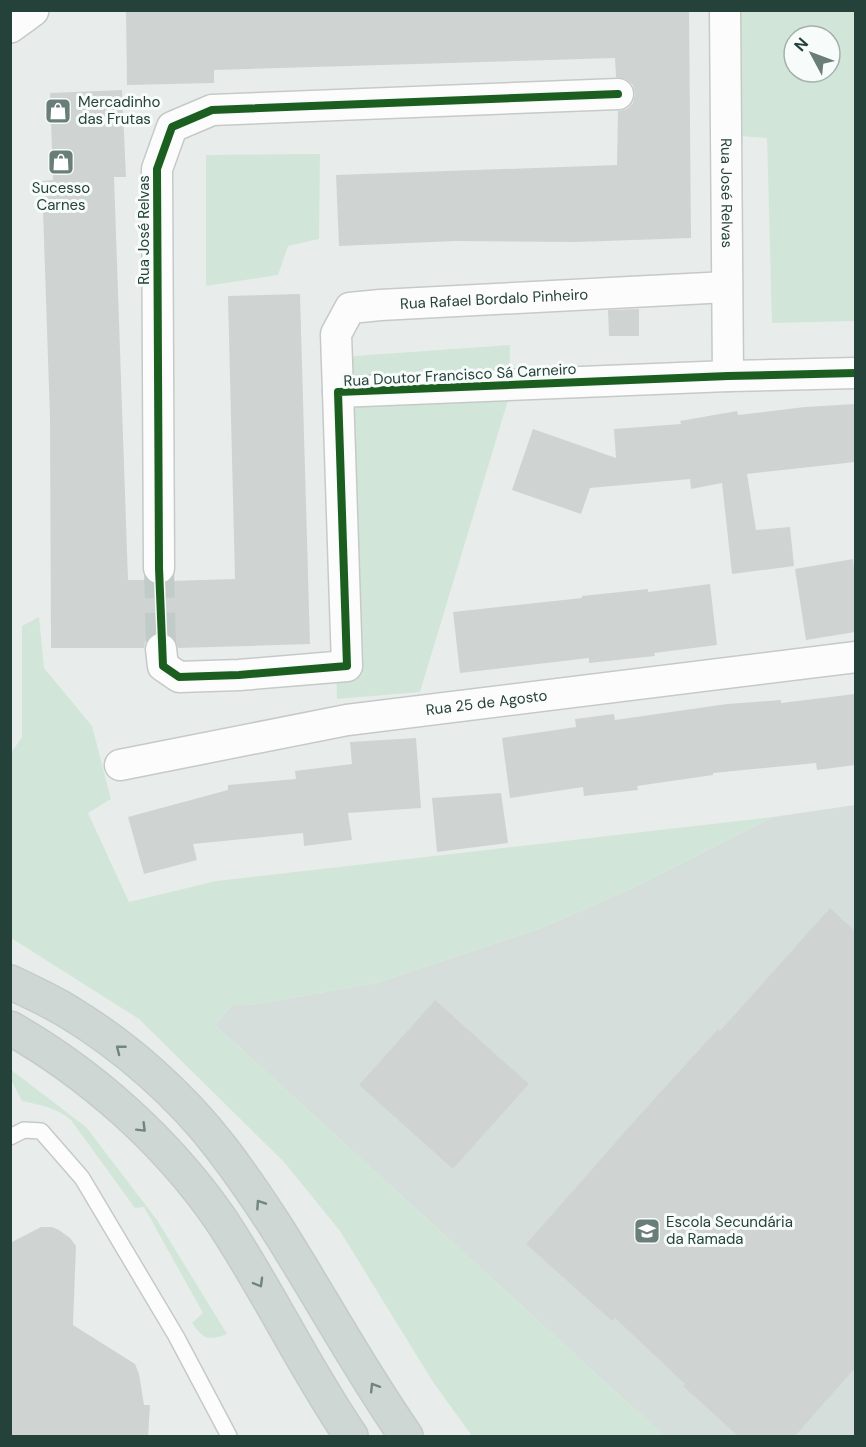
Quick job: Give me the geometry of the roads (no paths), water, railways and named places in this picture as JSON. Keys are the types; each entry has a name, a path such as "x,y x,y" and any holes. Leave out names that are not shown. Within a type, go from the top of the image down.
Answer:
{"main road":[{"path":"10,982 66,1011 99,1032 161,1084 222,1148 281,1234 325,1309 406,1437"},
{"path":"10,1028 59,1059 107,1097 170,1156 197,1188 242,1254 351,1437"}],"street":[{"path":"10,26 32,10"},
{"name":"Rua José Relvas","path":"725,10 728,376"},
{"name":"Rua José Relvas","path":"159,568 157,169 172,127 212,110 618,94"},
{"name":"Rua Rafael Bordalo Pinheiro","path":"338,392 336,334 350,308 727,287"},
{"name":"Rua Doutor Francisco Sá Carneiro","path":"161,649 163,666 179,677 239,675 347,666 338,392 855,373"},
{"name":"Rua 25 de Agosto","path":"120,765 348,720 855,657"}],"lane":[{"path":"10,1137 24,1130 41,1131 82,1178 176,1336 229,1437"}],"tunnel":[{"path":"159,568 161,649"}],"place":[{"name":"Mercadinho das Frutas","path":"58,111"},
{"name":"Sucesso Carnes","path":"61,162"},
{"name":"Escola Secundária da Ramada","path":"647,1231"}]}
